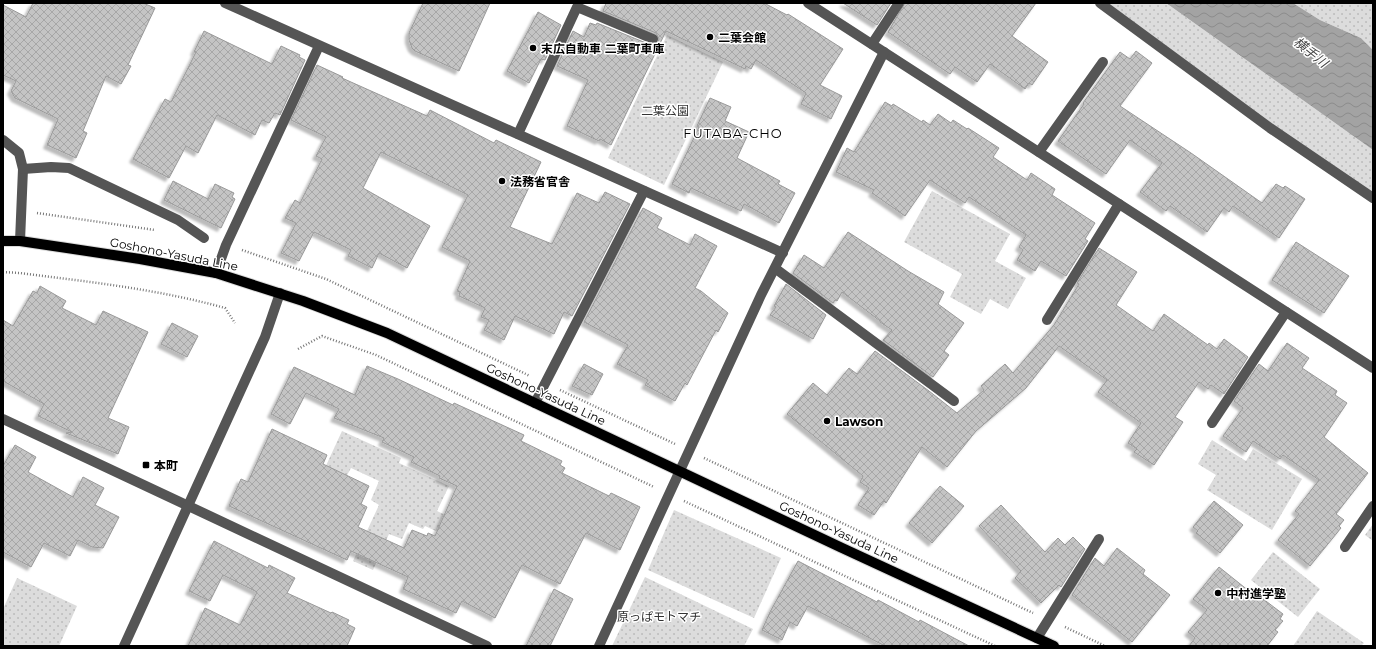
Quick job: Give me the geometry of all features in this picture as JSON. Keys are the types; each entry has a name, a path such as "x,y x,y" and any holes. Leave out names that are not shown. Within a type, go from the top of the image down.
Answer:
{"main road":[{"name":"Goshono-Yasuda Line","path":"3,241 20,241 140,259 216,273 280,293 387,333 840,547 1054,646"}],"street":[{"path":"225,3 783,253"},
{"path":"808,3 1373,368"},
{"path":"872,44 899,3"},
{"path":"1100,3 1264,123 1373,198"},
{"path":"518,134 577,8 653,39"},
{"path":"216,273 226,245 319,46"},
{"path":"599,646 761,295 776,269 884,52"},
{"path":"1040,152 1103,62"},
{"path":"3,140 19,153 23,169 20,241"},
{"path":"23,169 51,167 69,168 178,220 204,238"},
{"path":"535,403 644,191"},
{"path":"1047,320 1120,204"},
{"path":"776,269 954,401"},
{"path":"124,646 265,337 280,293"},
{"path":"1212,423 1286,312"},
{"path":"3,419 487,646"},
{"path":"1345,547 1373,506"},
{"path":"1037,638 1099,539"}],"path":[{"path":"21,210 158,230"},
{"path":"226,245 268,258 326,280 1105,646"},
{"path":"3,272 134,287 199,301 225,308 235,323"},
{"path":"298,348 322,336 376,355 995,646"}],"green space":[{"path":"1100,3 1166,3 1373,150 1373,198"},
{"path":"1293,3 1373,3 1373,50 1361,38 1320,20"},
{"name":"二葉公園","path":"667,35 723,62 664,185 608,158"},
{"path":"932,191 1010,234 995,261 1026,278 1008,309 990,299 981,314 950,297 962,274 904,242"},
{"path":"342,431 401,458 399,463 449,486 437,511 460,522 453,539 425,526 423,529 409,523 402,539 389,534 373,570 353,561 379,505 371,500 379,481 351,468 345,479 324,470"},
{"path":"1212,440 1246,461 1253,449 1302,479 1272,530 1207,490 1216,475 1198,464"},
{"path":"674,510 781,558 754,618 648,570"},
{"path":"1373,524 1373,541 1365,535"},
{"path":"1273,552 1320,589 1298,617 1251,580"},
{"name":"原っぱモトマチ","path":"645,577 753,629 744,646 612,646"},
{"path":"17,578 77,606 59,646 3,646 3,609"},
{"path":"1317,611 1364,643 1361,646 1293,646"}],"water":[{"name":"横手川","path":"1166,3 1293,3 1320,20 1361,38 1373,50 1373,150"}],"building":[{"path":"33,3 143,3 155,8 128,65 131,66 121,84 106,76 83,131 87,133 76,158 47,145 58,119 15,98 11,91 16,81 3,75 3,5 26,17"},
{"path":"423,3 490,3 459,71 415,51 412,48 409,40 409,33"},
{"path":"606,3 764,3 787,15 788,14 843,49 820,85 842,96 831,119 801,104 806,93 756,60 751,69 746,66 745,69 666,31 611,145 600,139 599,141 567,126 588,80 557,66 573,31 584,37 590,23 596,25 597,23 651,45 657,44 659,39 656,33 603,11"},
{"path":"843,3 891,3 877,25"},
{"path":"905,3 1036,3 1012,36 1048,62 1032,85 1029,83 1025,89 990,64 977,82 955,67 950,74 888,32"},
{"name":"末広自動車 二葉町車庫","path":"538,12 561,25 545,60 541,59 529,83 507,71"},
{"path":"204,31 272,64 281,46 300,55 299,57 305,60 280,115 275,113 269,123 262,120 255,135 217,115 198,153 186,146 169,178 133,159 165,99 171,102 196,52 194,52"},
{"path":"1136,51 1152,63 1120,106 1191,153 1262,203 1276,184 1283,188 1285,186 1305,199 1279,238 1233,206 1229,212 1224,208 1207,232 1170,206 1166,211 1140,192 1162,163 1130,140 1106,174 1058,141 1084,104 1083,103 1120,52 1130,59"},
{"path":"317,65 343,77 342,78 427,116 430,110 494,143 496,140 541,162 510,227 552,244 577,193 599,203 605,192 630,204 572,316 564,312 554,334 515,316 504,340 484,330 489,320 481,317 485,308 459,296 460,292 457,291 470,261 442,247 468,195 381,152 363,188 430,226 407,268 379,253 372,268 348,256 351,250 314,232 299,261 281,253 296,223 285,218 295,200 300,203 322,159 316,156 326,137 291,120"},
{"path":"710,98 731,107 725,121 749,132 737,158 780,181 778,184 795,193 779,223 744,204 741,211 691,188 689,193 672,184 699,127 697,126"},
{"path":"885,102 892,106 893,104 922,122 923,120 930,125 938,114 951,123 953,120 967,129 968,128 999,148 993,157 1027,180 1031,173 1055,189 1052,195 1095,223 1085,239 1088,241 1066,276 1041,261 1035,271 1017,260 1023,250 1019,247 1026,235 969,197 965,203 930,180 905,216 872,193 874,190 836,172 847,148 854,152"},
{"path":"173,181 208,199 215,184 234,193 232,197 235,199 221,228 164,200"},
{"path":"643,208 662,218 657,228 690,245 695,234 717,246 695,288 701,291 728,313 718,332 716,330 687,385 685,383 675,401 645,385 648,380 617,364 628,345 584,322"},
{"path":"848,232 908,271 944,292 938,304 964,323 944,351 949,355 933,377 883,340 892,330 842,292 837,301 835,300 833,303 793,273 804,255 824,268"},
{"path":"1296,242 1349,276 1324,313 1272,280"},
{"path":"1099,248 1137,272 1116,305 1153,331 1164,314 1208,345 1209,343 1217,349 1224,339 1248,357 1224,394 1211,385 1208,389 1199,382 1175,417 1183,422 1154,465 1134,452 1137,449 1128,443 1141,423 1098,392 1107,380 1059,346 1026,388 976,431 947,467 922,447 886,503 884,501 874,515 858,505 869,488 860,482 863,476 787,414 813,383 827,395 849,368 857,374 875,351 957,413 984,390 981,386 1005,364 1013,373 1054,325 1079,284 1077,283"},
{"path":"786,284 826,315 813,339 770,315 776,307 774,306"},
{"path":"40,286 66,301 62,308 96,325 103,311 148,332 108,418 129,427 118,454 66,433 72,432 38,416 44,404 3,381 3,320 13,326 33,291 37,293"},
{"path":"172,323 198,336 187,357 161,344"},
{"path":"1287,343 1309,358 1302,368 1337,391 1335,395 1347,403 1324,437 1368,473 1336,514 1344,520 1339,526 1341,528 1310,566 1278,540 1299,514 1295,511 1319,480 1283,455 1280,459 1253,441 1246,452 1223,436 1243,408 1234,401 1259,364 1268,371"},
{"path":"584,364 603,374 592,395 572,386"},
{"path":"367,366 524,435 521,441 562,461 560,465 565,468 562,473 609,496 611,493 640,507 620,550 586,533 560,584 522,565 495,618 462,601 456,613 403,589 408,577 351,551 347,560 229,506 241,479 248,482 272,429 327,455 323,464 369,486 361,504 367,507 358,527 404,548 412,530 427,536 428,533 435,536 457,486 439,478 440,476 411,462 414,457 382,442 384,438 334,418 339,409 306,393 290,424 271,414 294,367 355,395"},
{"path":"15,445 36,457 28,472 73,497 83,477 104,488 95,505 119,517 103,548 92,547 78,540 70,556 44,543 31,567 3,552 3,466"},
{"path":"940,486 964,506 932,543 909,523"},
{"path":"1214,501 1243,525 1220,553 1196,533 1198,531 1193,527"},
{"path":"1001,505 1045,552 1058,538 1065,545 1073,537 1085,549 1061,587 1059,585 1041,603 1015,578 1021,571 979,526"},
{"path":"214,541 268,568 269,565 295,578 287,593 349,620 347,624 355,628 347,646 188,646 205,608 240,625 257,592 223,575 210,601 189,591"},
{"path":"1117,548 1145,570 1143,574 1170,595 1132,642 1072,595 1095,558 1104,566"},
{"path":"798,561 877,602 878,600 919,622 920,620 969,646 885,646 808,606 797,626 790,622 782,640 762,630 770,612"},
{"path":"1219,567 1249,591 1250,589 1283,614 1280,619 1283,621 1275,630 1278,632 1267,646 1189,646 1195,638 1188,632 1207,610 1193,599"},
{"path":"554,589 573,599 550,646 526,646"}],"place":[{"name":"二葉会館","path":"710,37"},
{"name":"末広自動車 二葉町車庫","path":"533,48"},
{"name":"法務省官舎","path":"502,181"},
{"name":"Lawson","path":"827,421"},
{"name":"本町","path":"146,465"},
{"name":"中村進学塾","path":"1218,593"}],"district":[{"name":"FUTABA-CHO","path":"733,133"}]}
